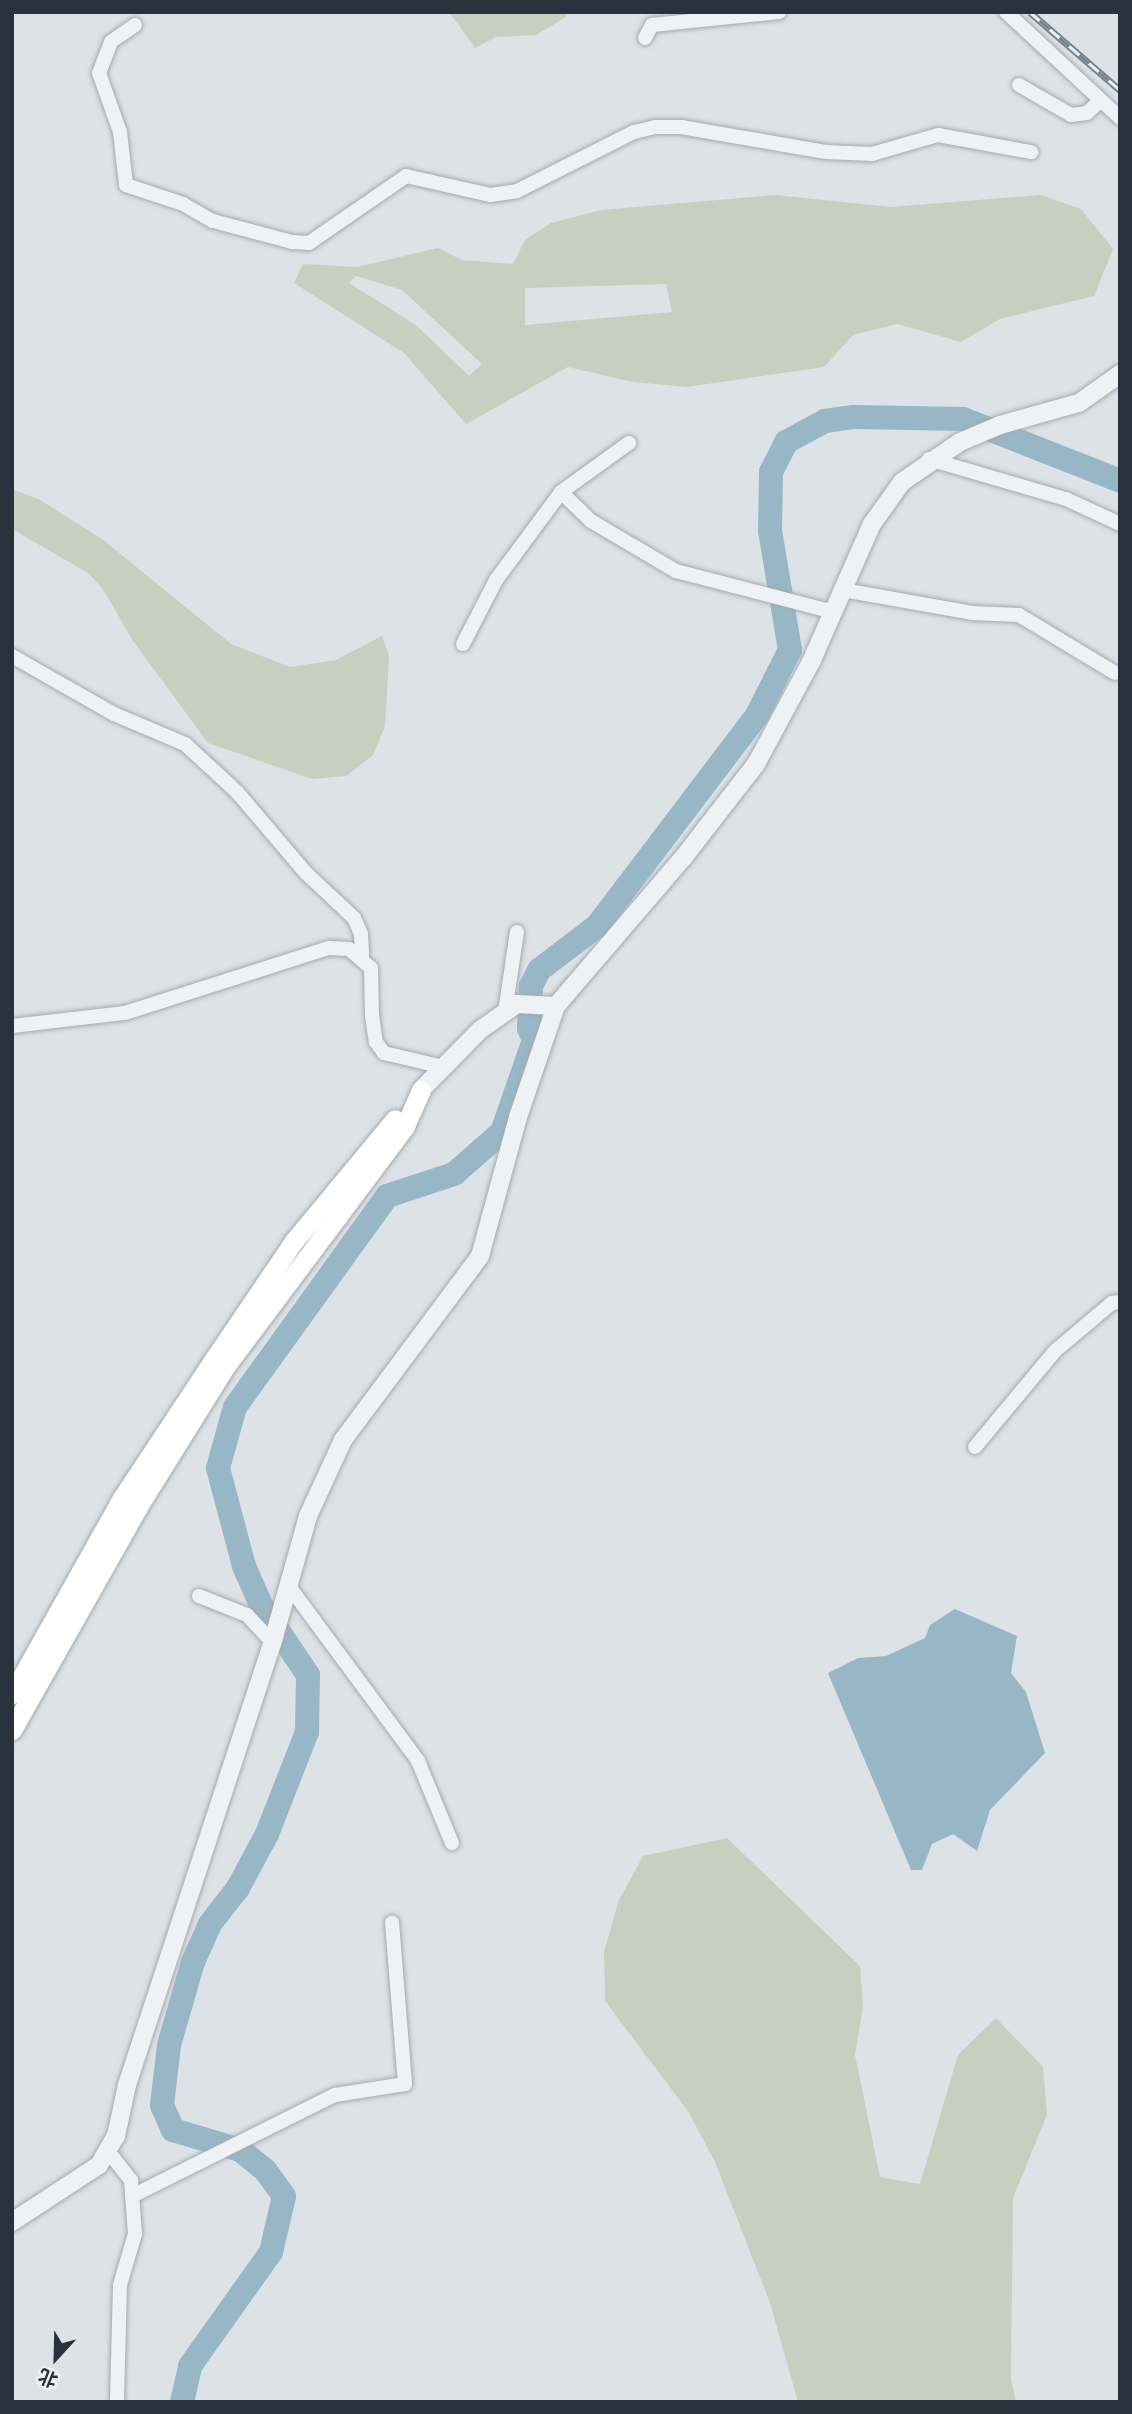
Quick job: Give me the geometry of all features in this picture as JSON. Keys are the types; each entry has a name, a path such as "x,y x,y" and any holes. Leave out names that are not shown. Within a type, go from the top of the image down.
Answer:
{"main road":[{"path":"12,1694 122,1498 214,1359 294,1241 421,1090"},
{"path":"12,1730 138,1507 225,1367 405,1126 421,1090"}],"street":[{"path":"645,38 652,25 779,12"},
{"path":"1006,12 1120,118"},
{"path":"135,24 111,42 99,73 120,132 126,185 183,204 213,221 292,243 309,243 406,176 490,195 517,191 634,132 655,127 681,127 826,152 872,154 938,135 1031,152"},
{"path":"1019,85 1071,115 1087,113 1100,101"},
{"path":"12,2222 99,2165 108,2151 273,1640 308,1516 343,1440 480,1256 518,1117 556,1006 683,858 756,764 833,612 880,509 929,459 994,428 1079,403 1120,374"},
{"path":"463,644 496,580 561,492 629,443"},
{"path":"929,459 1066,499 1120,524"},
{"path":"561,492 591,522 676,571 771,598 833,612"},
{"path":"843,590 972,612 1019,615 1115,673"},
{"path":"12,656 114,714 186,744 237,792 306,873 354,918 361,934 362,955"},
{"path":"511,1008 517,932"},
{"path":"12,1026 147,1007 216,981 329,948 349,948 362,955 371,968 372,1015 376,1042 384,1053 443,1067"},
{"path":"421,1090 480,1030 511,1008 556,1006"},
{"path":"975,1447 1055,1350 1112,1303 1120,1302"},
{"path":"288,1586 418,1762 452,1843"},
{"path":"200,1597 247,1615 273,1640"},
{"path":"132,2196 335,2095 405,2084 392,1923"},
{"path":"108,2151 131,2180 135,2234 120,2285 117,2402"}],"green space":[{"path":"449,12 566,12 566,17 536,35 496,37 475,48"},
{"path":"775,195 891,207 1041,195 1081,209 1113,249 1094,296 1000,319 961,342 897,324 853,335 824,367 687,387 633,382 568,367 466,424 404,353 294,283 303,264 357,267 438,248 462,260 513,264 525,240 551,223 601,210","holes":["356,276 402,290 482,364 469,376 416,325 349,283","666,284 672,312 525,325 525,288"]},
{"path":"12,489 40,500 102,539 231,644 290,667 336,660 382,636 389,656 385,726 373,755 346,776 312,779 208,743 133,641 103,589 88,573 12,529"},
{"path":"727,1838 860,1966 863,2007 855,2055 880,2177 920,2184 958,2055 996,2018 1043,2067 1047,2115 1013,2198 1011,2380 1016,2402 798,2402 770,2303 715,2162 688,2111 605,2001 604,1952 619,1900 643,1856"}],"water":[{"path":"955,1609 1017,1636 1011,1673 1026,1692 1045,1753 990,1810 977,1851 953,1834 932,1844 922,1870 911,1870 828,1673 858,1658 886,1656 925,1638 930,1625"}],"waterway":[{"path":"182,2402 190,2366 271,2252 284,2196 265,2170 240,2150 173,2130 162,2105 169,2045 193,1962 210,1924 238,1888 267,1834 307,1732 308,1675 261,1605 244,1566 218,1468 235,1407 387,1196 454,1174 502,1132 534,1040 529,1028 531,986 539,970 597,926 757,715 790,650 770,531 771,472 786,442 825,421 854,417 963,419 1120,481"}],"railway":[{"path":"1030,12 1120,90"}]}
